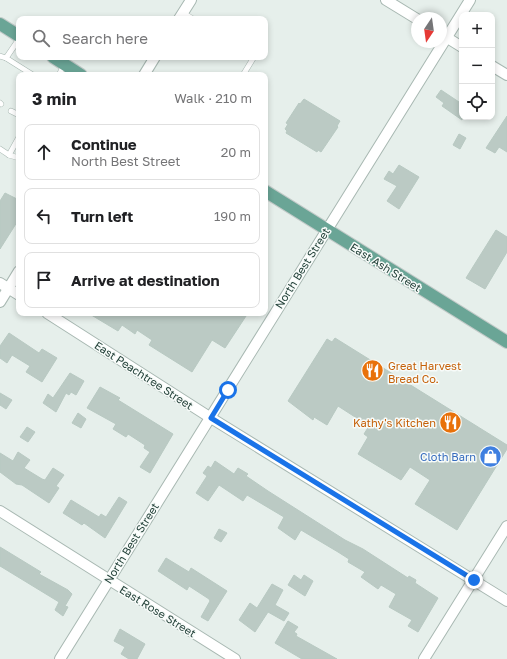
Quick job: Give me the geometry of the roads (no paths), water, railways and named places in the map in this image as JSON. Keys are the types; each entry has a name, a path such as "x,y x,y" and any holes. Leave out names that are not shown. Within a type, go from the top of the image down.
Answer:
{"main road":[{"path":"0,24 16,34"},
{"path":"55,60 62,70"},
{"name":"East Ash Street","path":"268,193 507,342"}],"street":[{"path":"181,16 191,0"},
{"path":"386,0 411,15"},
{"name":"North Best Street","path":"447,32 470,0"},
{"path":"447,38 459,45"},
{"name":"North Best Street","path":"60,659 108,580 211,418 270,316 326,230 437,48"},
{"path":"146,72 153,60"},
{"path":"495,68 507,75"},
{"path":"0,302 4,286 16,274"},
{"path":"4,286 16,293"},
{"name":"East Peachtree Street","path":"52,316 211,418 507,601"},
{"name":"East Rose Street","path":"0,511 235,659"},
{"path":"424,659 507,526"}],"lane":[{"path":"6,58 16,43"},
{"path":"0,56 13,62 25,72"},
{"path":"245,72 252,60"},
{"path":"9,68 13,62"},
{"path":"11,110 16,113"},
{"path":"9,154 16,142"},
{"path":"0,149 16,157"}],"place":[{"name":"Great Harvest Bread Co.","path":"372,371"},
{"name":"Kathy's Kitchen","path":"451,422"},
{"name":"Cloth Barn","path":"491,456"}]}
